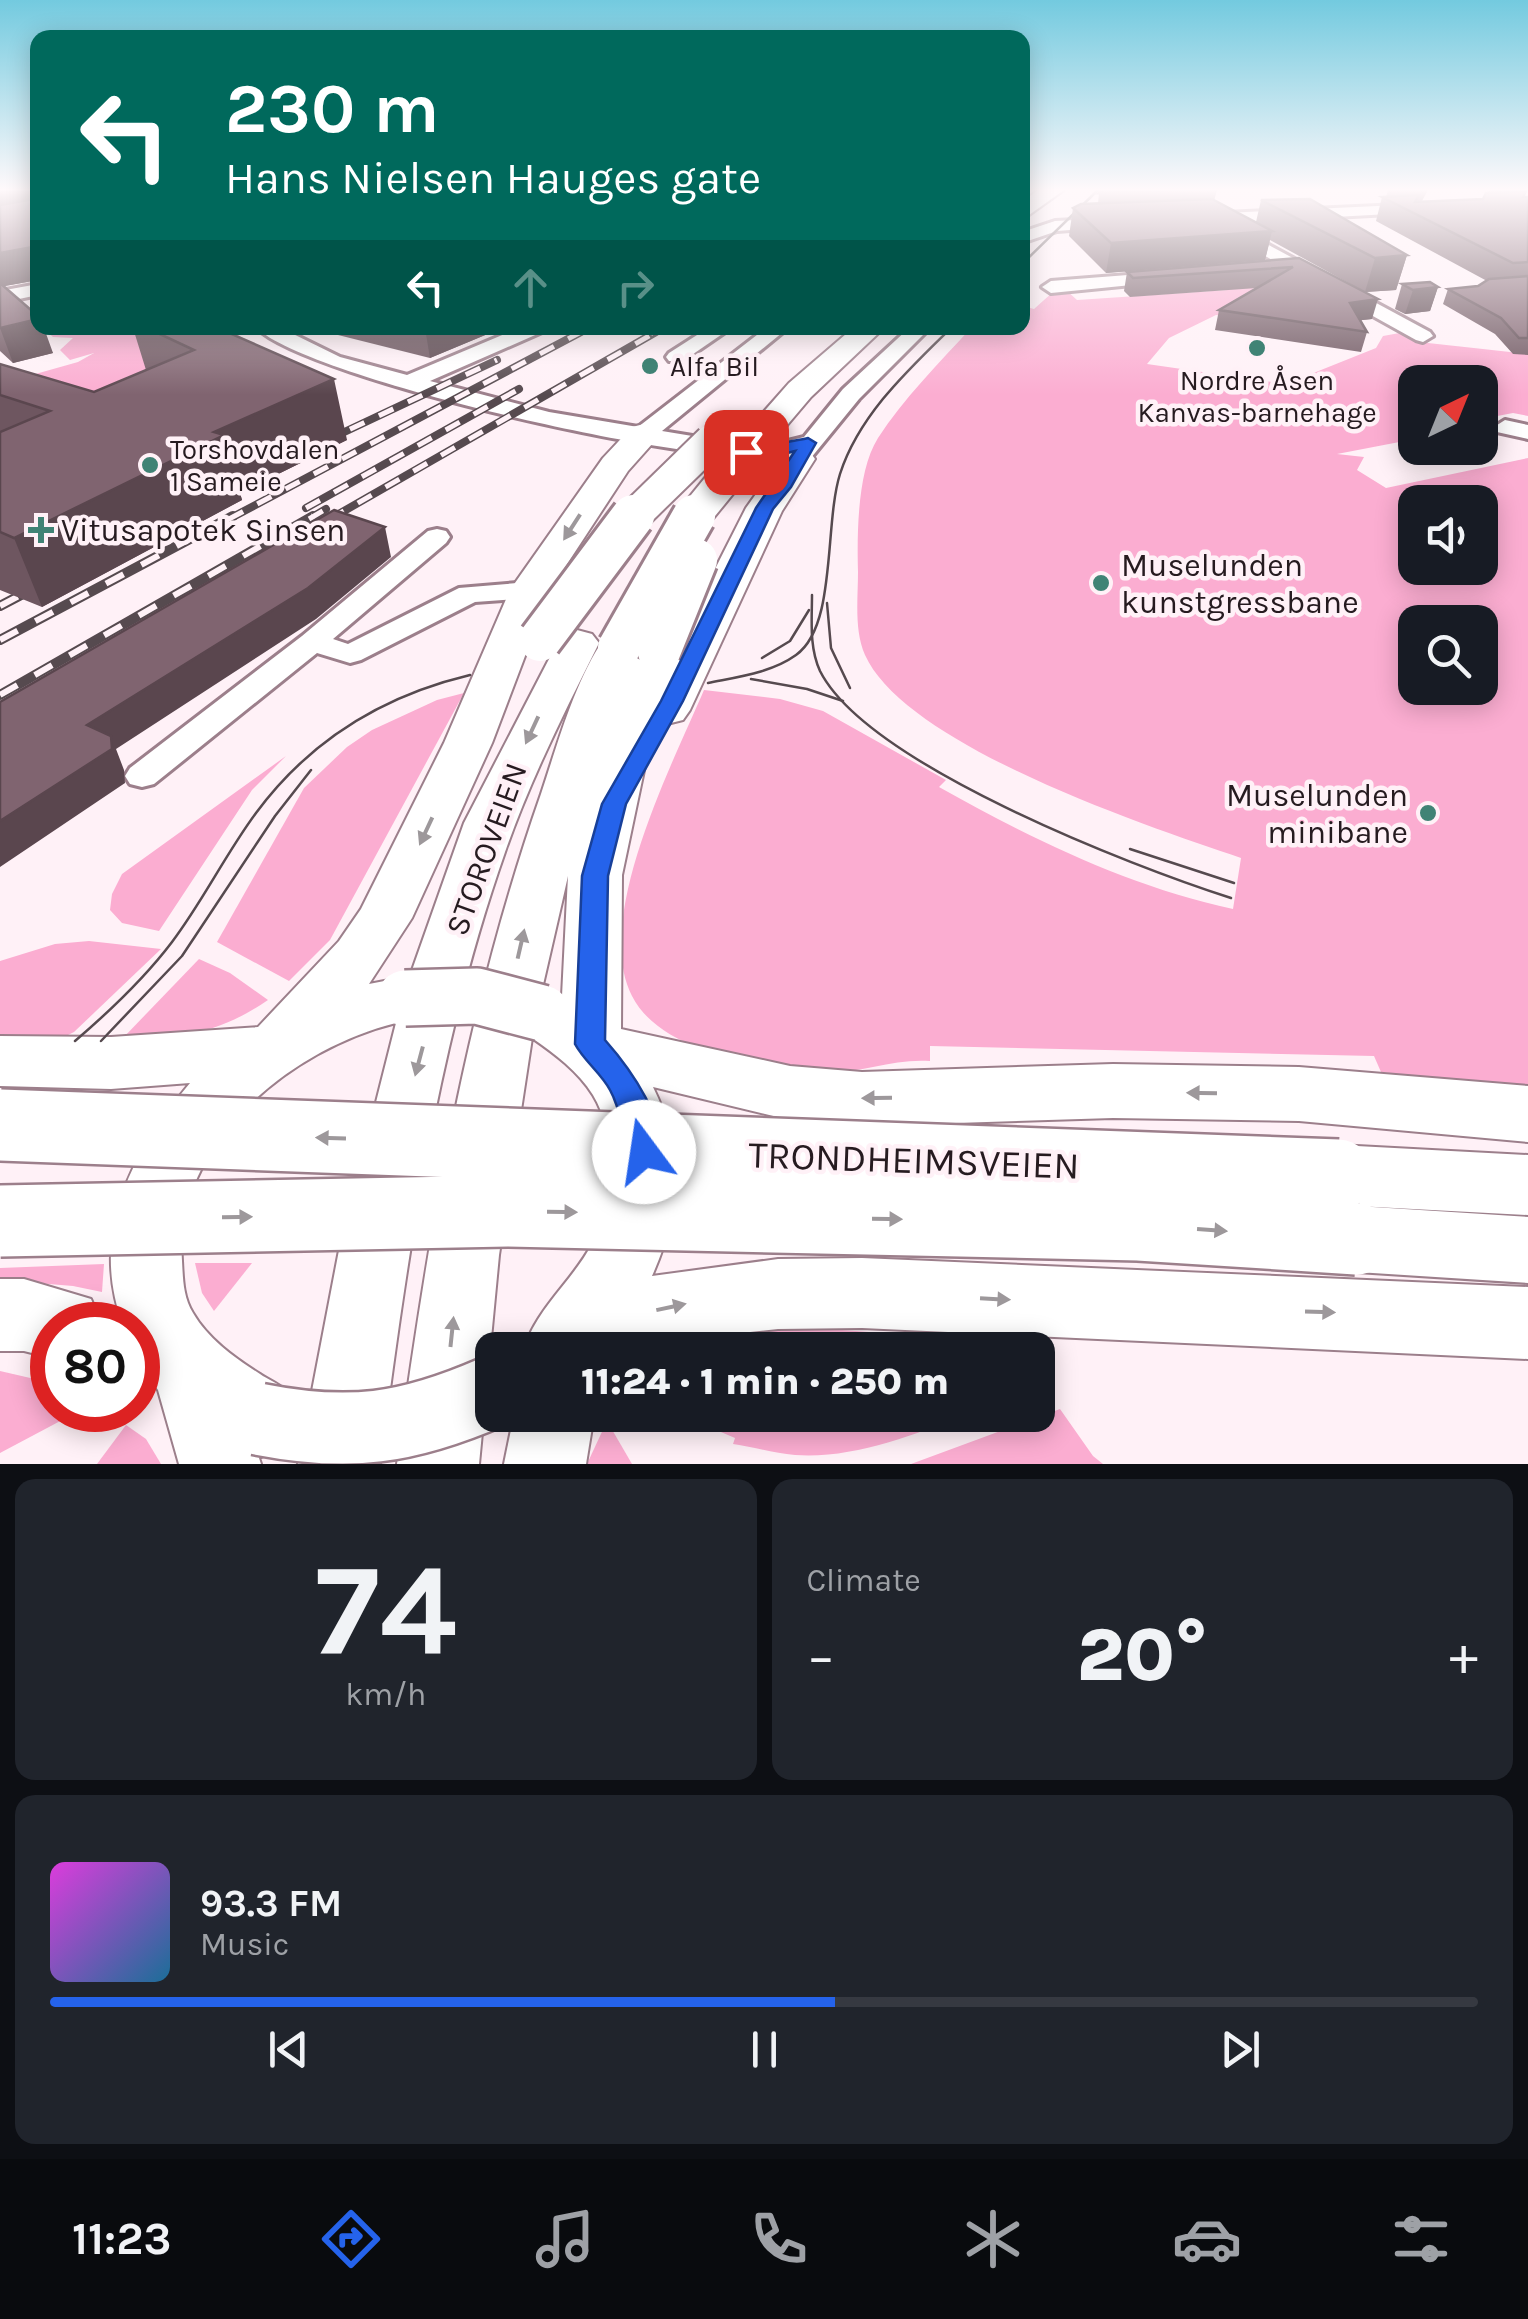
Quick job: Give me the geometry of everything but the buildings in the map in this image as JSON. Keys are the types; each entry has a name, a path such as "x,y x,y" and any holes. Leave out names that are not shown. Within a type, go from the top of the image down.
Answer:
{"highway":[{"name":"STOROVEIEN","path":"743,447 825,335"},
{"name":"STOROVEIEN","path":"438,1464 474,1167 512,983 599,646 632,552 862,335"},
{"path":"0,1061 112,1063 273,1049 359,956 384,918 468,743 530,590 636,441"},
{"path":"743,447 783,487 803,451"},
{"path":"468,743 514,682 599,646 683,590 743,447"},
{"path":"614,804 672,701 743,447"},
{"path":"576,1035 595,876 626,742 599,646"},
{"name":"STOROVEIEN","path":"339,1464 364,1295 392,1164 467,885 499,800 599,646"},
{"path":"475,1400 440,1416 377,1430 314,1432 239,1441 169,1361 152,1314 144,1266 149,1217 165,1170 192,1126 226,1086 273,1049 319,1023 405,998 477,996 576,1035 790,1093 862,1099 1113,1092 1299,1094 1528,1114"},
{"path":"572,1332 609,1285 632,1240 644,1194 644,1152 637,1112 620,1078 576,1035"},
{"name":"TRONDHEIMSVEIEN","path":"0,1125 1348,1207 1528,1250"},
{"name":"TRONDHEIMSVEIEN","path":"0,1221 527,1212 1138,1225 1348,1207 1528,1185"},
{"path":"594,1332 686,1304 778,1294 862,1293 1528,1322"},
{"path":"0,1315 30,1316"},
{"path":"545,1464 551,1432"}],"street":[{"path":"1280,258 1423,336"},
{"path":"1260,270 1298,267"},
{"path":"1051,286 1185,276"},
{"path":"0,297 30,291"},
{"path":"1361,302 1398,298"},
{"path":"280,335 316,354 547,419 591,438 772,452 803,451 913,335"},
{"path":"408,382 519,335"},
{"path":"676,357 710,335"},
{"path":"636,441 769,335"},
{"path":"142,776 437,537"},
{"path":"312,642 350,654 469,594 530,590"}],"shaded area":[{"path":"1233,276 1324,331 1216,315 1169,338 1147,364 1286,384 1376,348 1383,336 1405,332 1419,342 1528,354 1528,416 1498,416 1498,365 1398,365 1398,442 1337,454 1364,457 1357,470 1386,488 1398,485 1398,585 1498,585 1498,485 1400,485 1528,458 1528,1091 1381,1072 1374,1056 930,1046 930,1061 816,1072 767,1066 688,1044 646,1015 632,996 622,964 622,926 629,885 657,799 704,690 780,699 823,711 946,780 939,787 1045,843 1157,888 1233,909 1241,858 1092,804 978,751 928,721 889,689 865,655 859,635 860,504 866,468 878,438 965,335 1030,335 1030,308 1034,309 1053,292 1066,290 1077,300 1227,290"},
{"path":"53,337 241,337 215,354 206,350 127,377 171,401 0,384 78,362 94,353 70,360 60,350 73,338"},
{"path":"464,693 330,940 289,981 217,942 304,788 347,747 372,730 437,700"},
{"path":"286,756 252,790 159,931 122,923 110,910 112,894 122,874"},
{"path":"89,941 161,949 74,1032 58,1040 0,1039 0,961 55,944"},
{"path":"199,959 230,973 268,1000 232,1020 198,1032 122,1039"},
{"path":"195,1263 252,1263 214,1311 202,1293"},
{"path":"104,1264 102,1292 0,1280 0,1268"},
{"path":"815,1328 869,1332 738,1332"},
{"path":"0,1371 30,1378 30,1432 40,1432 0,1453"},
{"path":"1060,1409 1103,1464 911,1464 998,1432 1055,1432 1055,1411"},
{"path":"121,1432 136,1432 146,1439 161,1464 97,1464"},
{"path":"602,1432 613,1432 632,1464 587,1464"},
{"path":"721,1432 921,1432 860,1450 816,1455 733,1444 735,1438"}],"tram line":[{"path":"813,633 824,598 835,495 848,453 886,395 944,335"},
{"path":"812,595 813,633"},
{"path":"827,603 831,648 850,688"},
{"path":"762,658 790,641 809,610"},
{"path":"708,683 776,666 796,655 813,633"},
{"path":"813,633 820,671 847,706 890,741 944,775 1069,837 1231,898"},
{"path":"75,1041 161,956 256,813 300,764 350,724 378,709 407,695 470,675"},
{"path":"751,679 807,689 843,701"},
{"path":"101,1041 182,956 275,816 311,770"},
{"path":"1130,849 1234,883"}],"railway":[{"path":"229,519 575,335"},
{"path":"330,519 651,335"},
{"path":"321,443 497,360"},
{"path":"306,508 519,389"},
{"path":"309,519 326,509"},
{"path":"0,640 233,516"},
{"path":"0,695 313,516"},
{"path":"316,527 335,516"},
{"path":"0,606 40,585"}],"place":[{"name":"Nordre Åsen Kanvas-barnehage","path":"1257,348"},
{"name":"Alfa Bil","path":"650,366"},
{"name":"Torshovdalen 1 Sameie","path":"150,465"},
{"name":"Vitusapotek Sinsen","path":"41,530"},
{"name":"Muselunden kunstgressbane","path":"1101,583"},
{"name":"Muselunden minibane","path":"1428,813"}],"route":[{"path":"644,1152 637,1112 620,1078 590,1044 595,876 614,804 672,701 765,508 783,487 808,443 772,452 746,452"}]}
